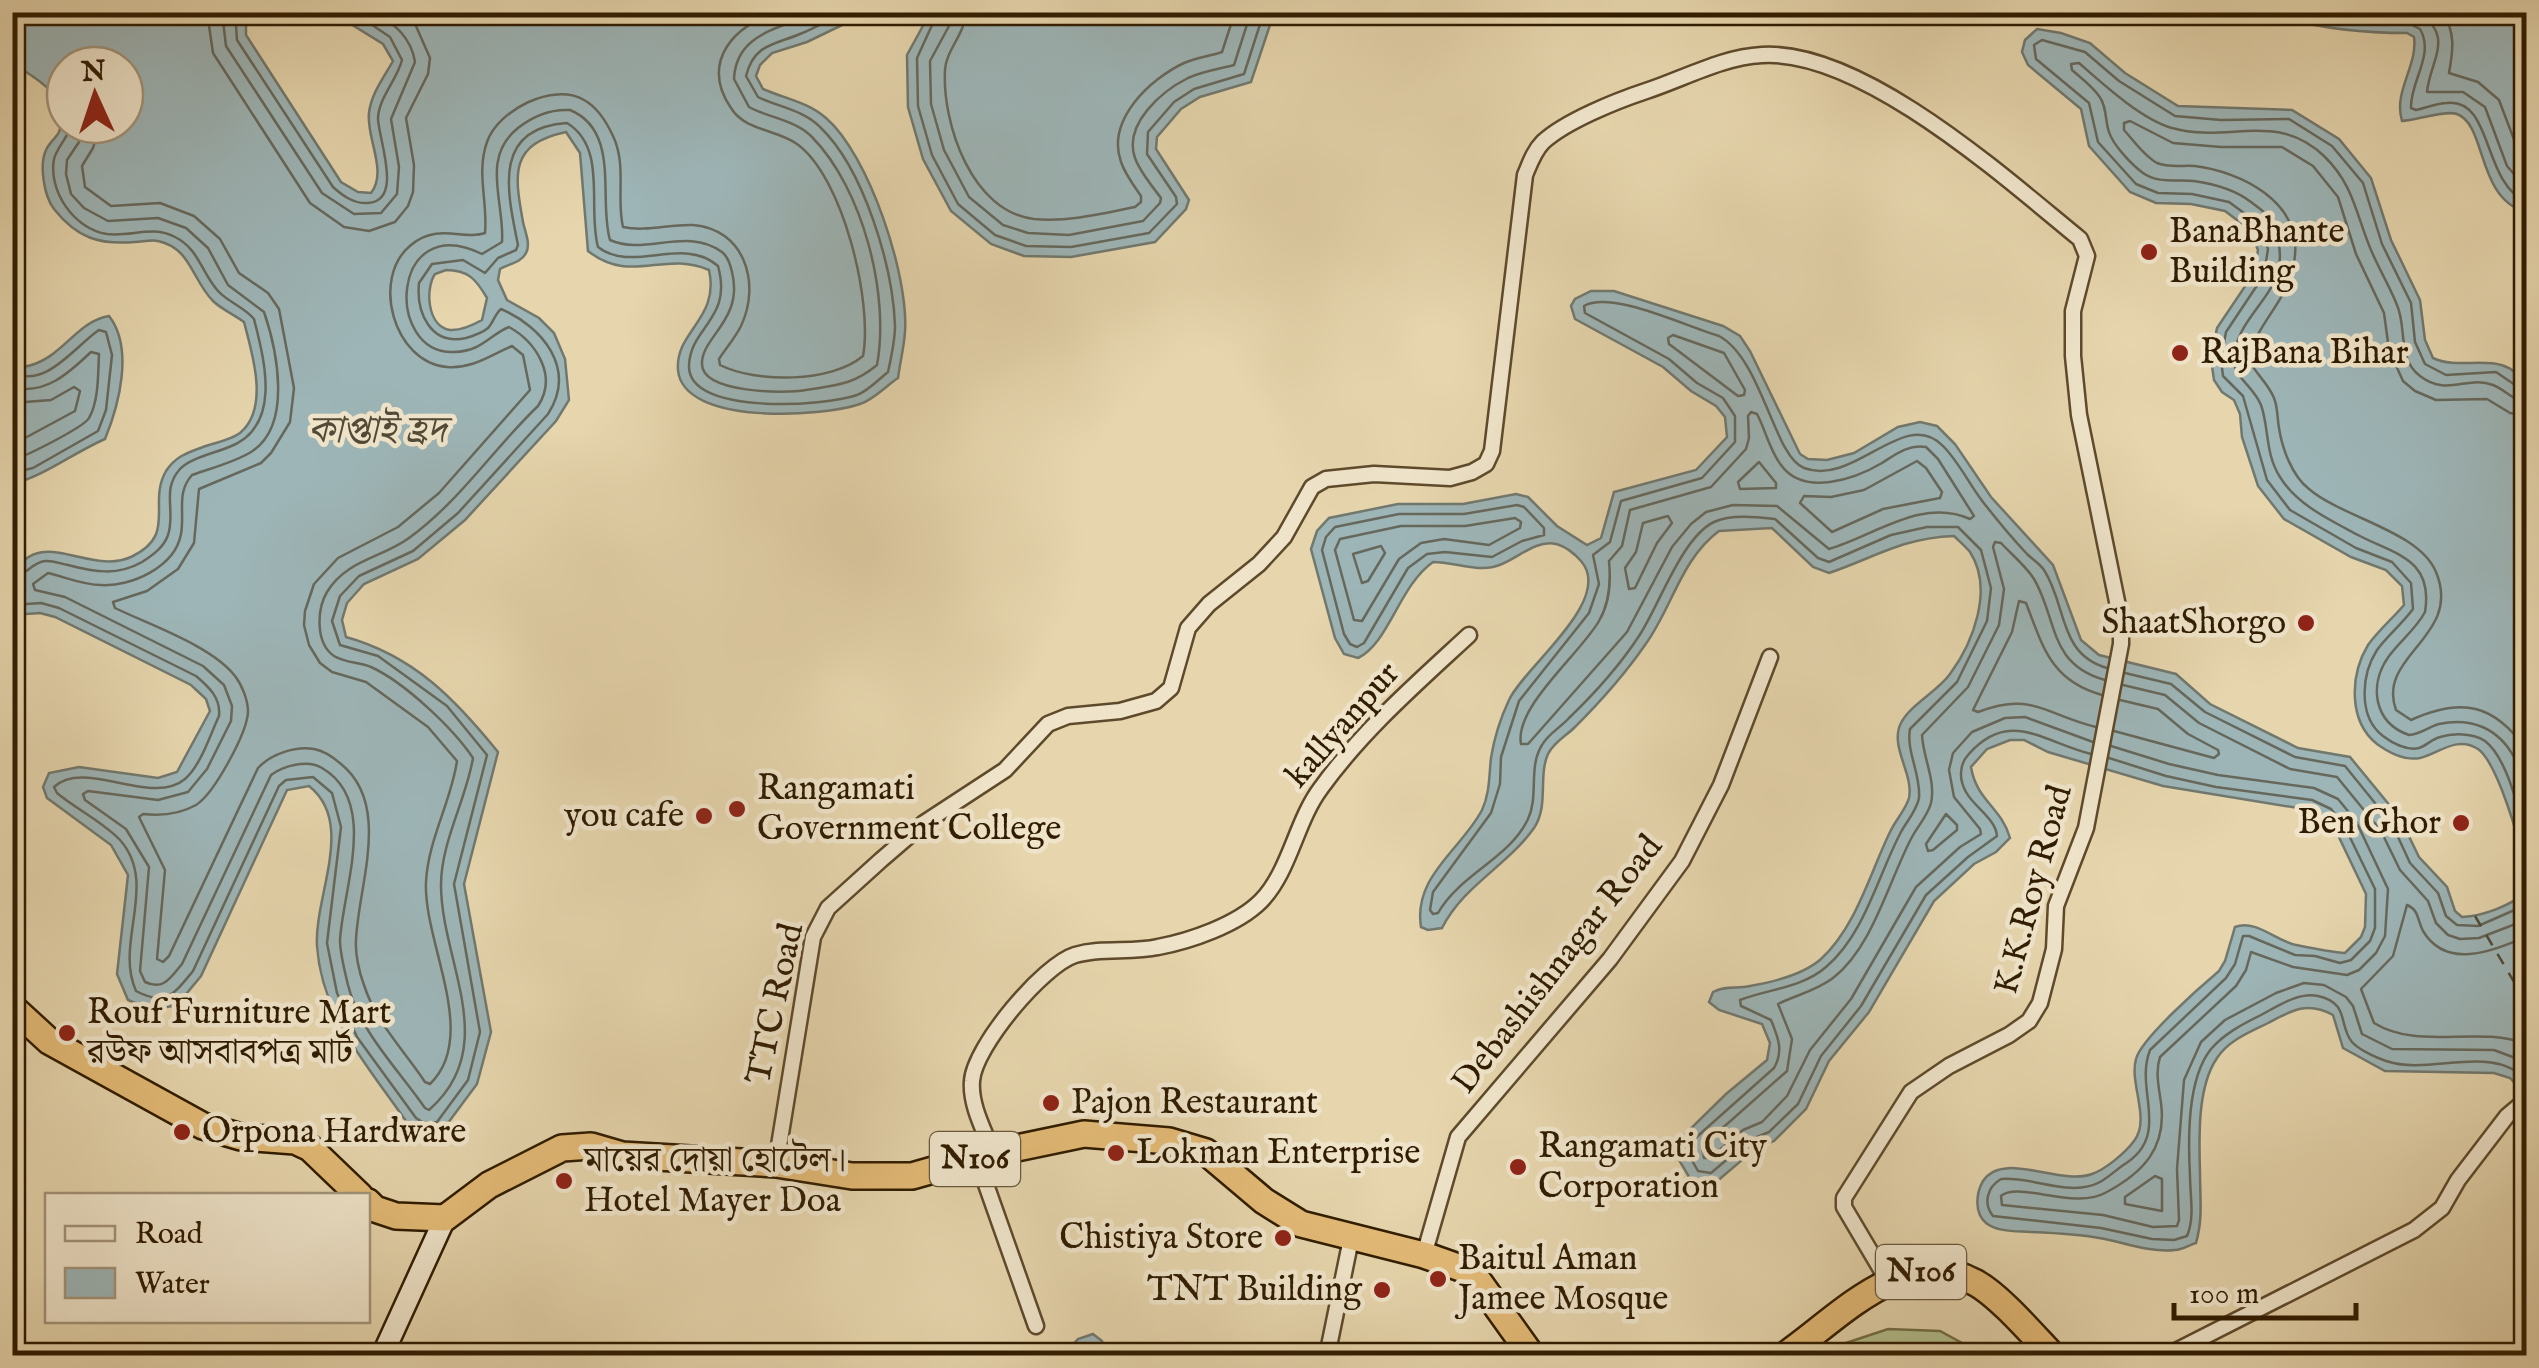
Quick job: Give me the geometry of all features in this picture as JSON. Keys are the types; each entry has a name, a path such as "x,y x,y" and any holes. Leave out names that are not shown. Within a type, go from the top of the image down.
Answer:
{"highway":[{"path":"12,1007 49,1041 203,1126 241,1137 295,1141 310,1148 357,1193"},
{"name":"N106","path":"445,1218 489,1185 562,1148 591,1146 622,1155 776,1164 852,1176 912,1176 1084,1134 1169,1141 1206,1152 1264,1201 1302,1224 1424,1255 1472,1272 1532,1356"},
{"path":"370,1204 396,1216 445,1218"},
{"name":"N106","path":"1784,1356 1889,1282 1910,1272 1939,1271 1975,1282 2053,1356"}],"main road":[{"path":"382,1356 445,1218"}],"street":[{"name":"TTC Road","path":"776,1164 813,937 828,908 924,823 1005,770 1048,724 1068,716 1120,711 1156,701 1171,688 1188,628 1209,604 1259,564 1284,538 1306,493 1326,479 1374,474 1450,478 1486,464 1492,450 1524,175 1542,144 1621,100 1732,59 1793,56 1858,78 1920,116 2080,239 2087,256 2074,312 2073,356 2079,415 2120,621 2121,644 2097,774"},
{"name":"kallyanpur","path":"1036,1326 985,1156 972,1096 972,1076 990,1040 1022,998 1070,956 1157,948 1238,918 1262,900 1319,790 1407,692 1468,635"},
{"name":"Debashishnagar Road","path":"1424,1255 1458,1137 1610,958 1682,861 1721,785 1770,657"},
{"name":"K.K.Roy Road","path":"1889,1282 1844,1207 1844,1198 1910,1092 1949,1066 1999,1042 2028,1022 2034,1012 2054,948 2056,906 2086,828 2097,774"},
{"path":"2166,1356 2414,1230 2442,1208 2506,1116 2526,1100"},
{"path":"1327,1356 1350,1239"}],"green space":[{"path":"1888,1329 1940,1331 1984,1355 1826,1355 1846,1343"}],"water":[{"name":"কাপ্তাই হ্রদ","path":"13,12 246,13 246,35 341,182 358,192 371,193 376,184 377,165 370,106 393,61 383,44 333,13 867,13 807,42 772,53 756,76 763,89 803,104 826,118 857,159 871,187 893,249 905,308 898,378 865,402 817,412 757,413 703,401 686,388 678,370 683,345 708,301 709,270 677,263 619,266 588,251 580,153 566,132 548,137 534,144 520,163 518,189 527,249 521,259 500,269 498,280 507,300 539,318 554,333 565,359 569,400 556,421 465,520 418,559 364,584 347,603 342,620 346,637 413,668 449,697 498,752 464,884 491,1032 477,1084 442,1131 420,1133 410,1127 351,1042 328,997 317,946 329,861 330,820 323,801 309,786 287,790 201,976 177,1005 151,1010 128,1000 117,974 128,875 111,845 47,798 43,787 49,773 79,767 158,778 177,772 210,711 206,699 191,685 55,617 40,613 13,615 13,575 24,560 37,553 115,561 145,548 158,529 159,495 166,471 182,456 240,433 249,422 257,395 244,322 213,301 178,250 155,240 122,243 90,238 71,227 54,209 45,189 43,164 50,145 145,145 145,45 45,45 45,87 13,64","holes":["454,270 471,277 487,298 482,320 450,330 442,327 433,314 430,289 435,274"]},
{"path":"930,12 1274,13 1251,82 1200,97 1181,109 1157,137 1156,149 1189,200 1186,209 1155,242 1071,257 1024,256 991,244 951,211 923,159 908,107 907,55"},
{"path":"2267,13 2526,13 2526,212 2498,192 2467,121 2452,113 2402,121 2401,99 2413,58 2414,37 2407,33 2319,26"},
{"path":"2037,29 2090,43 2125,73 2178,106 2292,110 2339,139 2371,178 2391,240 2420,300 2425,340 2433,358 2507,367 2526,387 2526,869 2500,786 2478,749 2463,744 2420,758 2402,757 2377,744 2361,723 2355,697 2358,670 2368,645 2404,605 2402,586 2386,570 2351,557 2284,519 2258,486 2242,437 2240,414 2234,400 2214,380 2211,359 2217,328 2254,273 2258,250 2250,230 2225,211 2191,204 2156,203 2130,192 2089,146 2081,109 2028,65 2022,52 2025,40"},
{"path":"1591,291 1614,291 1723,326 1740,336 1800,454 1808,459 1827,460 1854,453 1898,427 1920,422 1937,426 1955,444 1991,497 2053,565 2081,640 2099,655 2176,674 2210,704 2298,748 2350,757 2400,818 2419,857 2447,887 2455,911 2462,917 2496,909 2526,892 2526,1095 2510,1078 2494,1073 2385,1071 2343,1048 2333,1015 2300,1009 2234,1041 2210,1070 2201,1114 2196,1243 2178,1250 2156,1250 2082,1236 2007,1230 1986,1223 1979,1214 1978,1197 1983,1181 1992,1172 2018,1168 2064,1176 2092,1174 2130,1146 2139,1132 2135,1069 2140,1050 2219,971 2235,927 2251,926 2288,943 2345,953 2365,927 2366,894 2336,831 2324,816 2310,810 2163,786 2048,752 2024,740 2010,740 1987,749 1971,767 1978,788 2010,838 1934,901 1869,1012 1829,1061 1806,1109 1774,1141 1756,1148 1715,1183 1692,1182 1679,1160 1680,1139 1767,1060 1770,1043 1762,1024 1719,1010 1709,1002 1713,992 1797,974 1821,959 1844,931 1909,798 1898,741 1901,723 1945,680 1966,647 1978,615 1980,582 1970,552 1954,536 1904,544 1829,573 1813,567 1772,528 1719,531 1695,555 1654,631 1629,667 1551,750 1545,763 1541,810 1534,828 1462,900 1442,928 1421,927 1420,909 1431,878 1485,804 1494,743 1509,700 1577,614 1586,595 1588,577 1579,558 1566,548 1548,543 1493,567 1433,562 1411,585 1378,640 1358,658 1344,654 1335,638 1311,549 1317,531 1329,518 1398,504 1463,504 1516,494 1528,497 1557,526 1587,545 1601,538 1614,492 1696,470 1727,437 1725,417 1663,367 1575,319 1571,306 1575,299"},
{"path":"109,316 121,344 122,377 105,439 13,484 13,358 23,367 36,363 86,326"},
{"path":"1093,1334 1102,1341 1104,1355 1063,1355 1078,1339"},
{"path":"2416,1344 2432,1355 2384,1355 2399,1346"}],"ferry route":[{"path":"2475,916 2526,1002"}],"place":[{"name":"BanaBhante Building","path":"2149,252"},
{"name":"RajBana Bihar","path":"2180,353"},
{"name":"ShaatShorgo","path":"2306,623"},
{"name":"Rangamati Government College","path":"737,809"},
{"name":"you cafe","path":"704,816"},
{"name":"Ben Ghor","path":"2461,823"},
{"name":"Rouf Furniture Mart রউফ আসবাবপত্র মার্ট","path":"67,1033"},
{"name":"Pajon Restaurant","path":"1051,1103"},
{"name":"Orpona Hardware","path":"182,1132"},
{"name":"Lokman Enterprise","path":"1116,1153"},
{"name":"Rangamati City Corporation","path":"1518,1167"},
{"name":"মায়ের দোয়া হোটেল। Hotel Mayer Doa","path":"564,1181"},
{"name":"Chistiya Store","path":"1283,1238"},
{"name":"Baitul Aman Jamee Mosque","path":"1438,1279"},
{"name":"TNT Building","path":"1382,1290"}]}
